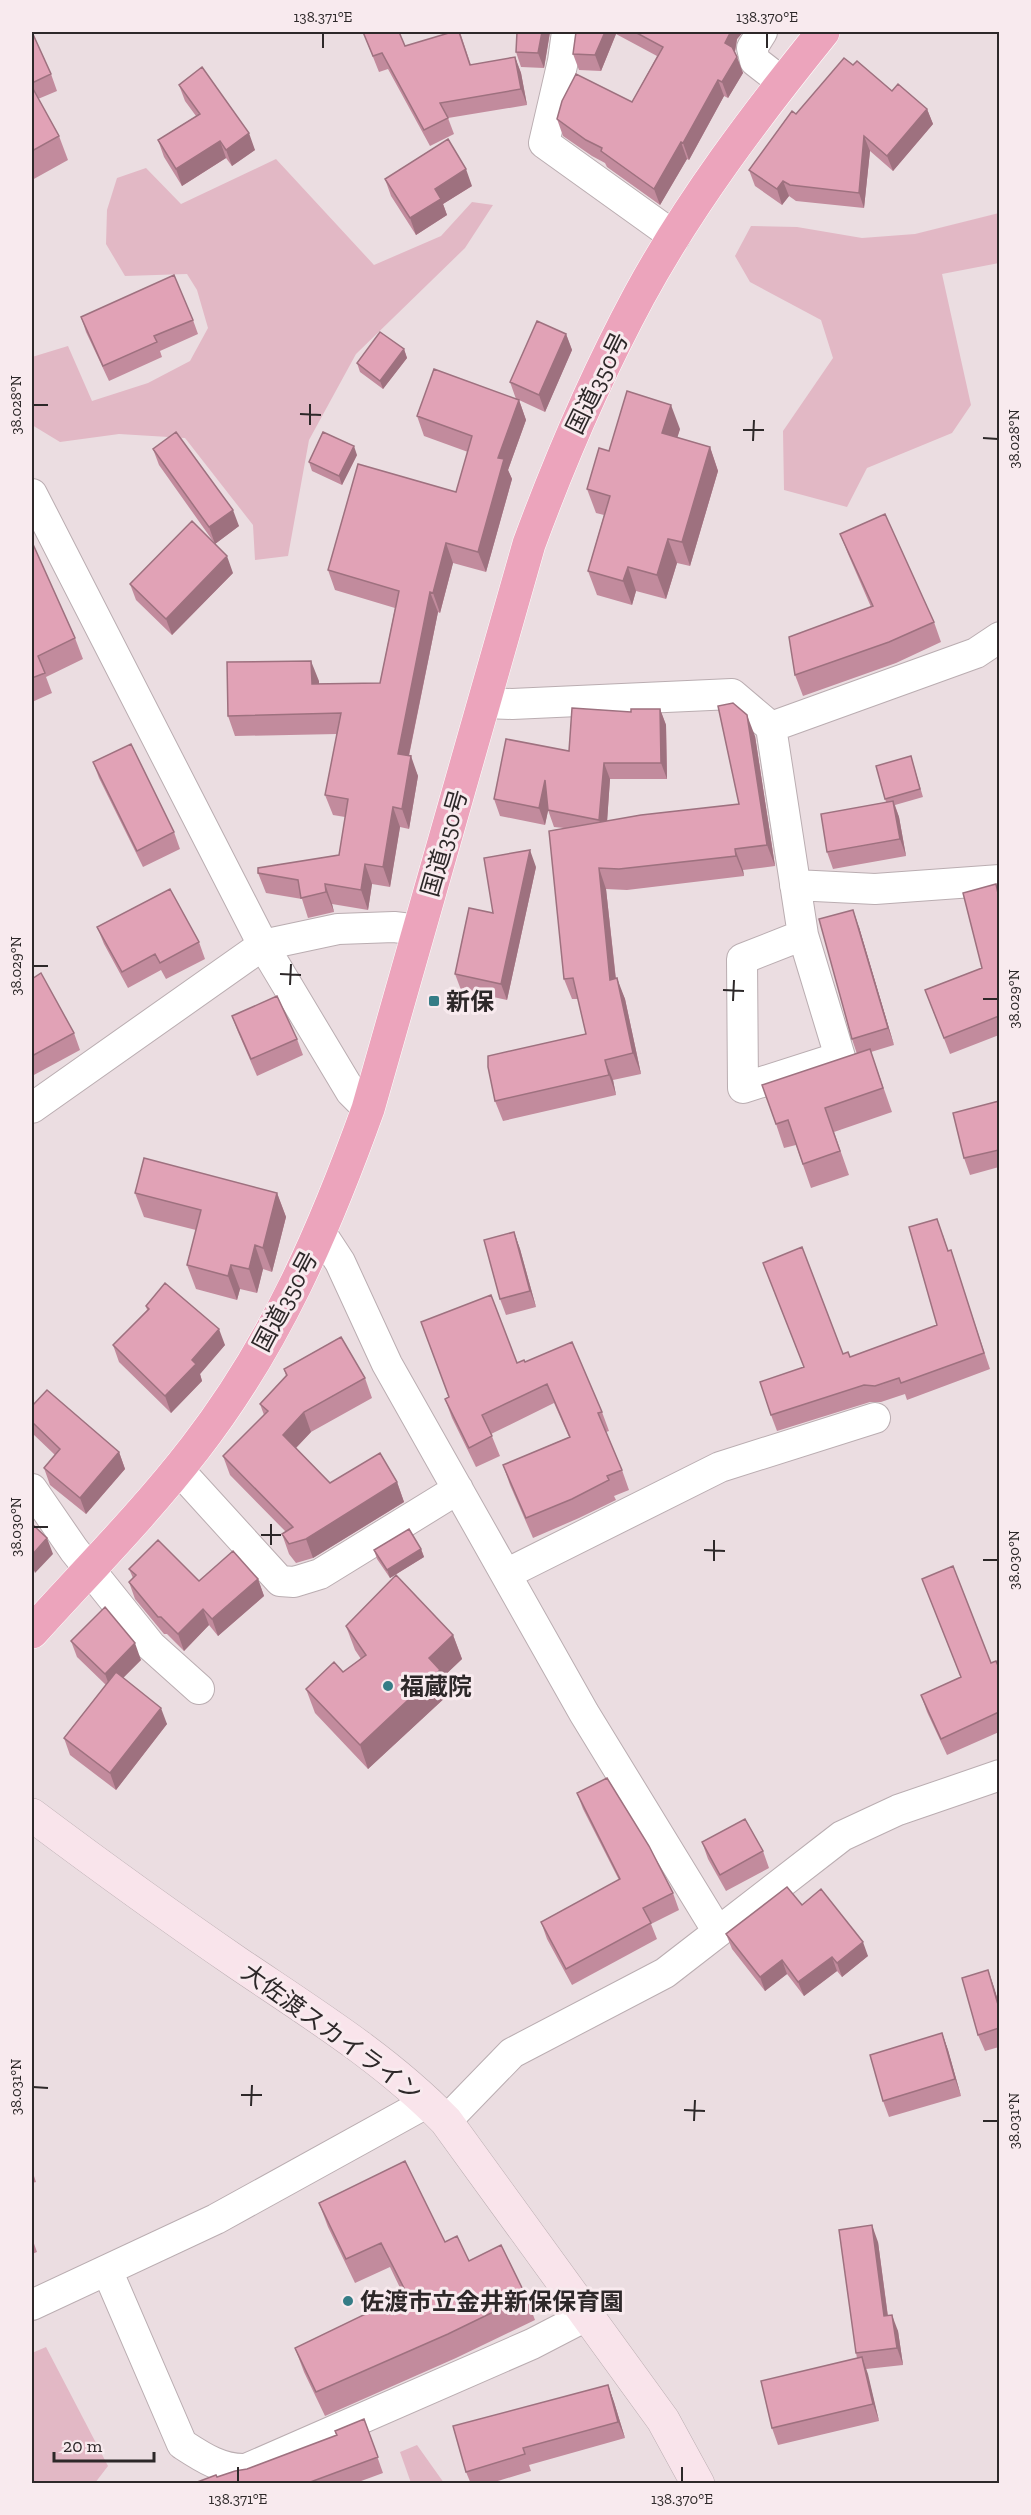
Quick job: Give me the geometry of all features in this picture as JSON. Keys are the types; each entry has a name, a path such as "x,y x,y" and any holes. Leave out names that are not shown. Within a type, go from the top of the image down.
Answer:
{"highway":[{"name":"国道350号","path":"32,1632 156,1497 178,1469 241,1383 304,1271 321,1233 368,1109 529,544 561,459 639,295 716,173 782,82 823,32"}],"street":[{"path":"567,32 563,61 544,143 675,237"},
{"path":"762,32 752,48 754,61 782,82"},
{"path":"32,494 263,945 351,1092 368,1109"},
{"path":"771,727 976,653 999,637"},
{"path":"484,703 512,704 732,694 771,727 803,935 840,1057 743,1088 742,959 803,935"},
{"path":"795,885 875,889 999,880"},
{"path":"32,1108 263,945 338,929 394,927 419,930"},
{"path":"321,1233 340,1262 387,1364 584,1713 718,1932"},
{"path":"506,1574 720,1467 875,1418"},
{"path":"178,1469 280,1581 294,1582 320,1574 458,1489"},
{"path":"32,1489 89,1568 151,1646 199,1689"},
{"path":"32,2305 216,2220 437,2112 512,2053 665,1973 842,1836 898,1810 999,1775"},
{"name":"大佐渡スカイライン","path":"32,1815 149,1903 347,2037 437,2112 663,2420 698,2484"},
{"path":"107,2270 182,2444 205,2459 230,2470 246,2469 532,2344 588,2315"}],"shaded area":[{"path":"276,159 374,265 441,236 472,202 493,205 465,248 356,354 309,440 288,556 255,560 253,525 185,438 119,434 60,442 32,425 32,357 68,346 92,401 148,383 190,361 208,328 197,290 187,274 125,276 106,244 107,210 117,178 146,168 181,204"},
{"path":"999,213 999,263 942,274 971,405 952,433 867,468 847,507 784,490 783,431 833,358 821,320 750,282 735,256 751,226 797,227 862,238 915,234"},
{"path":"46,2347 108,2466 95,2483 32,2483 32,2353"},
{"path":"417,2445 444,2483 411,2483 400,2452"}],"building":[{"path":"32,32 51,74 32,83"},
{"path":"363,32 399,32 405,46 459,32 470,65 515,57 521,89 440,103 448,118 424,130 382,53 373,56"},
{"path":"517,32 542,32 538,53 516,52"},
{"path":"576,32 605,32 595,55 573,54"},
{"path":"635,32 730,32 725,43 732,47 737,57 722,82 718,80 654,189 601,151 602,148 586,140 557,119 562,101 576,74 632,102 663,47"},
{"path":"844,58 853,65 857,61 892,91 898,84 927,109 887,156 864,136 859,193 790,185 783,181 777,189 749,170 792,111 796,114"},
{"path":"202,67 249,133 226,150 220,141 176,169 158,140 200,114 179,85"},
{"path":"32,87 59,136 32,151"},
{"path":"448,139 466,169 435,189 441,199 410,218 385,179"},
{"path":"174,275 193,320 154,336 157,342 103,366 81,317"},
{"path":"537,321 566,334 539,395 510,382"},
{"path":"380,332 404,349 380,381 357,363"},
{"path":"434,369 519,400 498,458 504,459 478,552 446,543 433,593 430,592 398,754 411,756 402,809 393,807 383,867 365,864 361,890 325,884 326,892 301,898 298,880 258,873 258,868 339,855 348,799 325,795 341,713 228,716 227,662 311,661 312,684 380,683 399,591 328,570 358,464 456,492 472,436 417,416"},
{"path":"627,391 671,405 662,433 710,447 682,542 668,539 657,575 628,567 623,581 588,571 610,496 587,489 599,448 609,451"},
{"path":"176,432 233,510 209,527 153,449"},
{"path":"323,432 354,446 339,476 309,462"},
{"path":"885,514 934,622 889,642 795,675 789,637 873,606 840,534"},
{"path":"192,521 227,556 166,619 130,584"},
{"path":"32,542 75,638 38,656 45,673 32,678"},
{"path":"733,703 747,715 767,845 735,849 736,856 619,869 599,868 610,980 617,978 633,1053 605,1060 609,1075 495,1101 488,1056 586,1034 573,978 564,979 549,831 641,815 739,804 718,706"},
{"path":"572,708 631,712 631,709 660,709 661,763 604,763 599,820 548,810 545,780 539,808 494,799 506,739 569,751"},
{"path":"131,744 174,832 137,851 93,762"},
{"path":"911,756 920,789 885,799 876,766"},
{"path":"893,801 900,839 827,852 821,814"},
{"path":"530,850 501,984 455,974 469,908 493,913 484,858"},
{"path":"996,884 999,898 999,1016 944,1038 925,990 982,968 963,893"},
{"path":"170,889 199,942 160,963 155,954 122,972 97,927"},
{"path":"853,910 888,1028 852,1039 819,919"},
{"path":"41,973 74,1033 32,1056 32,979"},
{"path":"277,996 297,1039 251,1059 232,1016"},
{"path":"870,1049 883,1088 825,1108 840,1151 803,1164 788,1120 776,1124 762,1085"},
{"path":"999,1101 999,1150 964,1158 953,1113"},
{"path":"144,1158 277,1193 263,1248 255,1245 249,1269 231,1265 228,1276 187,1265 201,1210 135,1193"},
{"path":"937,1219 948,1251 951,1250 984,1353 901,1383 899,1378 875,1386 864,1385 771,1415 760,1382 804,1367 763,1263 802,1247 843,1354 848,1352 850,1357 937,1325 909,1227"},
{"path":"514,1232 530,1291 500,1299 484,1240"},
{"path":"165,1283 219,1329 192,1360 196,1364 165,1396 113,1345 149,1309 146,1306"},
{"path":"491,1295 517,1363 524,1360 525,1362 572,1342 602,1412 598,1413 622,1470 607,1476 609,1480 572,1499 526,1518 503,1465 570,1437 547,1384 482,1415 492,1436 469,1448 445,1399 449,1397 421,1322"},
{"path":"341,1337 365,1378 304,1412 283,1435 330,1483 380,1453 397,1482 306,1539 289,1544 282,1534 293,1527 223,1456 268,1411 260,1404 287,1375 284,1369"},
{"path":"47,1390 119,1452 80,1498 44,1468 60,1449 32,1422 32,1406"},
{"path":"32,1524 47,1538 32,1555"},
{"path":"409,1529 421,1549 387,1570 374,1550"},
{"path":"158,1540 199,1581 233,1551 258,1579 212,1619 203,1609 178,1634 161,1617 158,1617 129,1582 136,1575 129,1569"},
{"path":"953,1566 991,1663 996,1661 999,1668 999,1712 941,1739 921,1695 961,1677 922,1579"},
{"name":"福蔵院","path":"396,1575 453,1635 429,1658 440,1670 360,1745 306,1689 334,1662 343,1672 366,1655 346,1626"},
{"path":"105,1607 135,1643 105,1674 71,1641"},
{"path":"116,1672 161,1708 110,1773 64,1738"},
{"path":"607,1778 649,1846 673,1893 643,1908 651,1923 566,1969 541,1922 620,1879 577,1793"},
{"path":"745,1819 763,1851 720,1875 702,1842"},
{"path":"787,1887 802,1905 821,1889 863,1942 837,1963 832,1957 798,1982 782,1960 760,1977 726,1934"},
{"path":"988,1970 999,2008 999,2028 978,2035 962,1978"},
{"path":"942,2033 955,2079 883,2101 870,2055"},
{"path":"405,2161 445,2242 457,2236 469,2261 501,2245 526,2296 448,2334 316,2392 295,2348 407,2294 381,2243 346,2259 319,2203"},
{"path":"872,2225 884,2316 892,2315 897,2348 856,2353 839,2230"},
{"path":"862,2357 873,2404 772,2428 761,2381"},
{"path":"608,2385 618,2422 523,2448 525,2454 466,2472 453,2426"},
{"path":"364,2419 378,2457 305,2484 192,2484 216,2475 217,2477 247,2469 337,2435 335,2431"}],"place":[{"name":"新保","path":"434,1001"},
{"name":"福蔵院","path":"388,1686"},
{"name":"佐渡市立金井新保保育園","path":"348,2301"}]}
